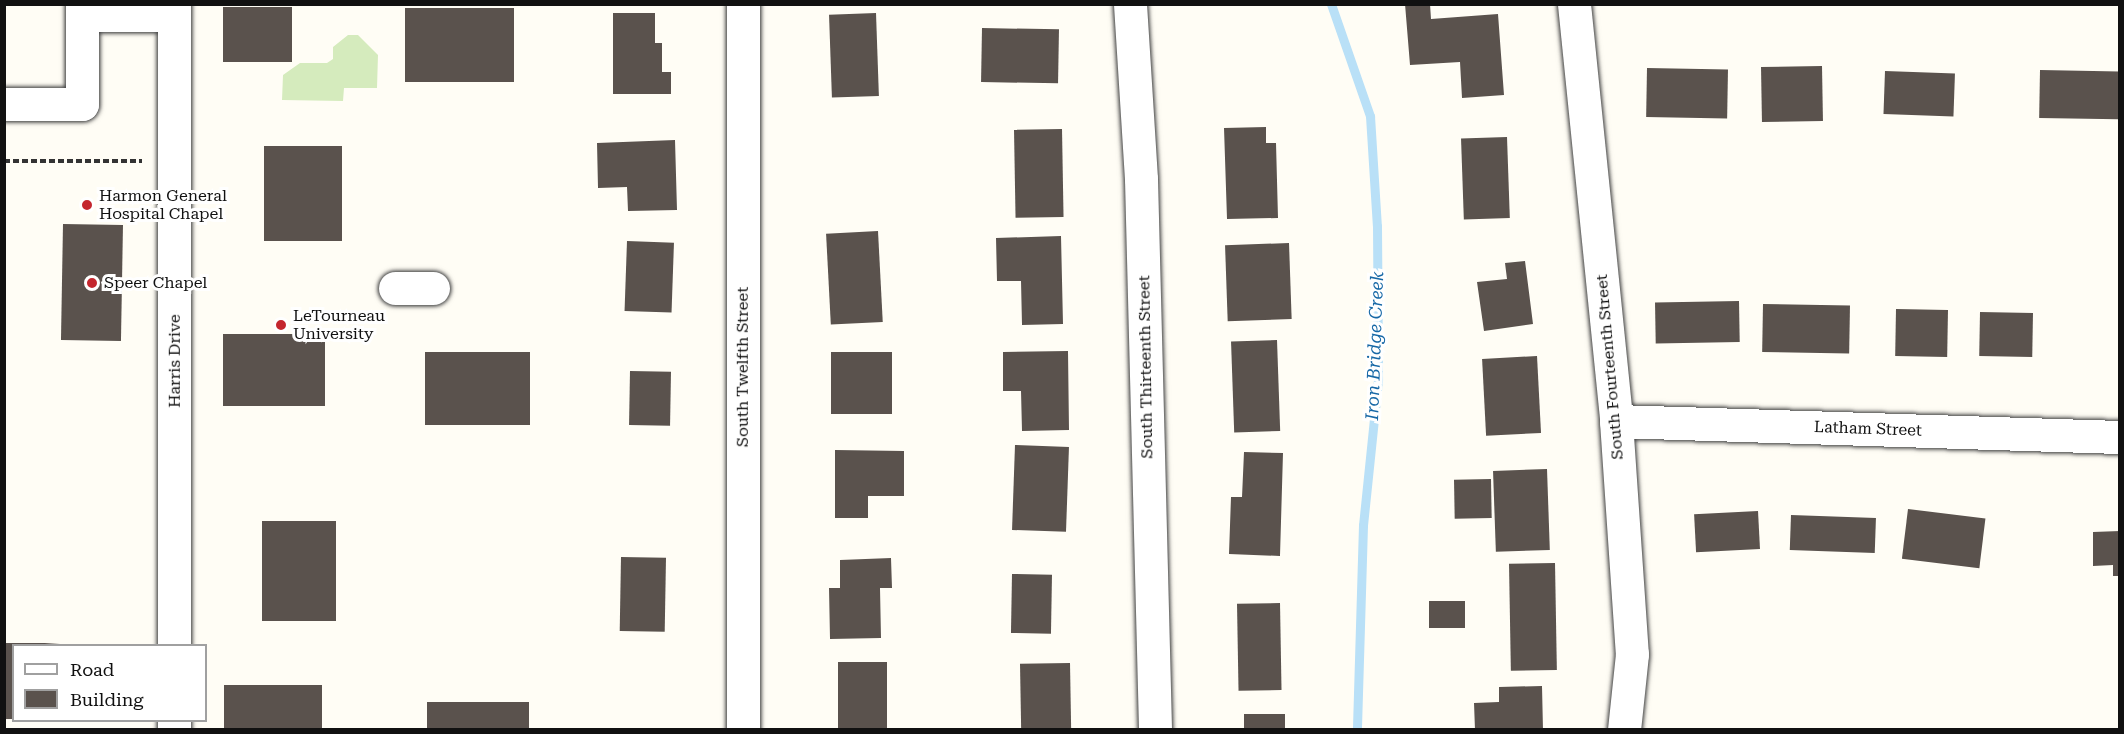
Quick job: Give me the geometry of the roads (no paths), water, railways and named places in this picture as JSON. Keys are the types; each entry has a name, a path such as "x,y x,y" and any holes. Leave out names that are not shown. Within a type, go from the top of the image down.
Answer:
{"street":[{"name":"South Twelfth Street","path":"743,4 743,729"},
{"name":"South Thirteenth Street","path":"1130,4 1141,179 1155,729"},
{"name":"South Fourteenth Street","path":"1574,4 1616,421 1632,654 1624,729"},
{"path":"4,104 82,104 82,10 174,10"},
{"name":"Harris Drive","path":"174,10 174,644"},
{"path":"395,288 433,288"},
{"name":"Latham Street","path":"1616,421 2120,437"}],"waterway":[{"name":"Iron Bridge Creek","path":"1331,4 1370,116 1377,226 1378,380 1363,525 1357,730"}],"place":[{"name":"Harmon General Hospital Chapel","path":"87,205"},
{"name":"Speer Chapel","path":"92,283"},
{"name":"LeTourneau University","path":"281,325"}]}
